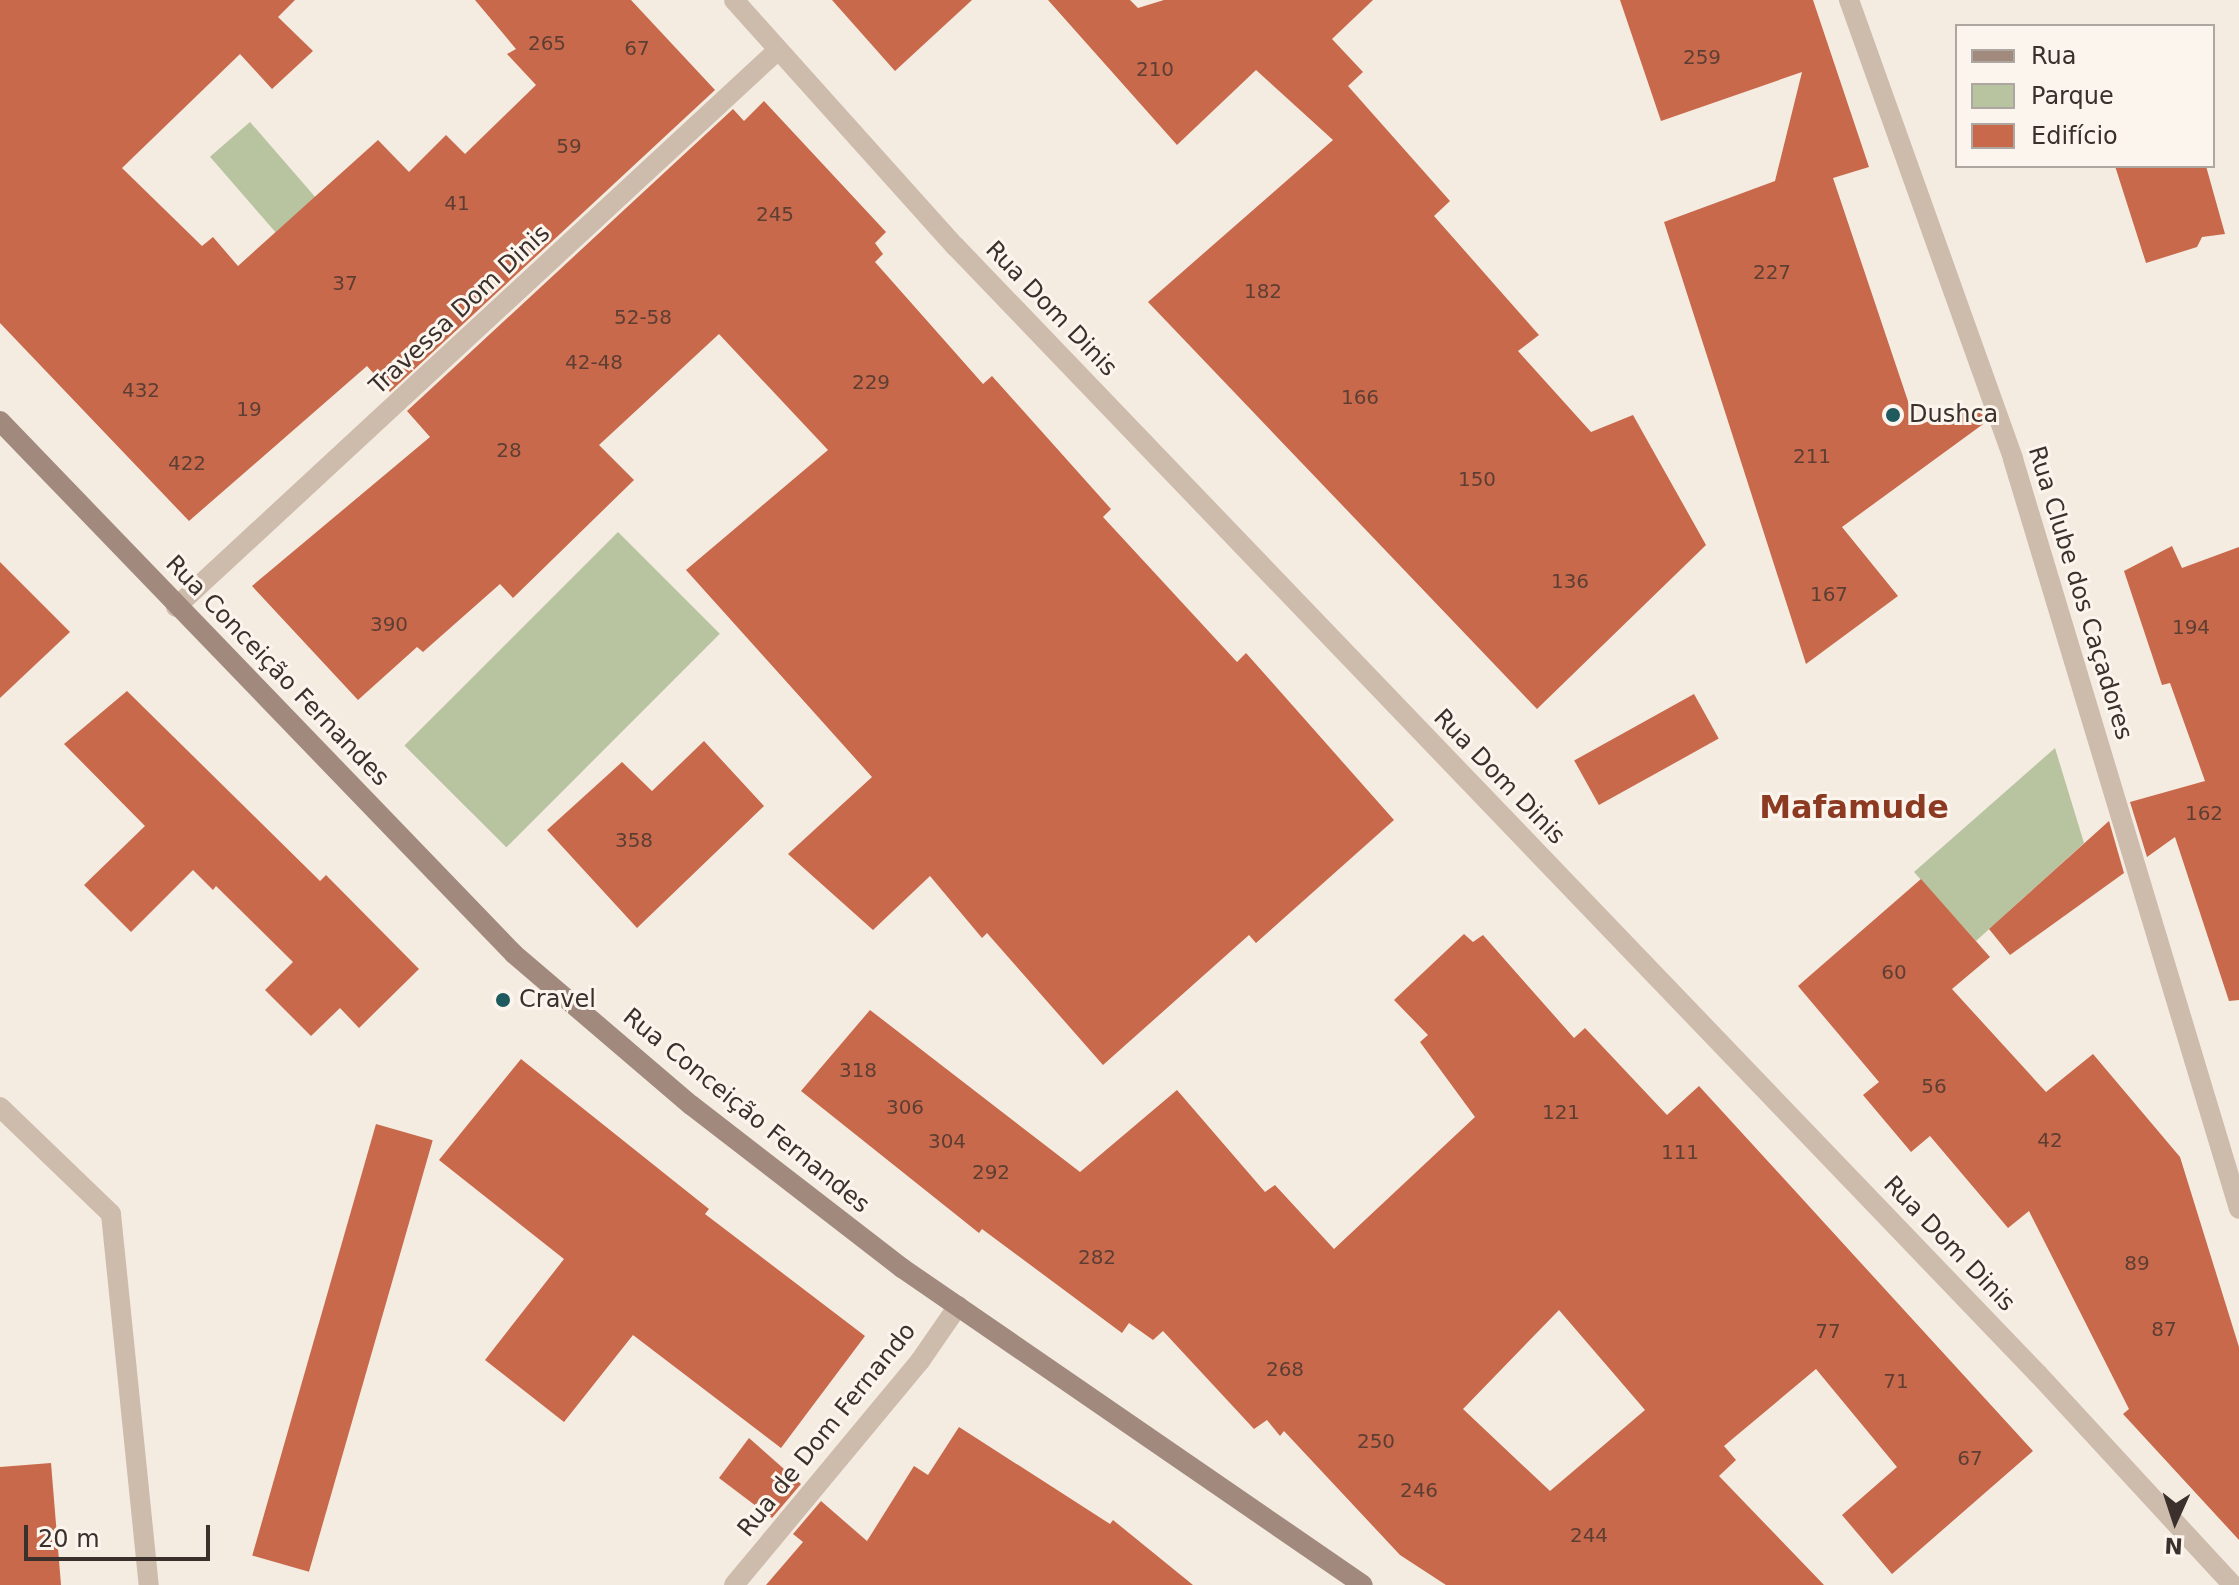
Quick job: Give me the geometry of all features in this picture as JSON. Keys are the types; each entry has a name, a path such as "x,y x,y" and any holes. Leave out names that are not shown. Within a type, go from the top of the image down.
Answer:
{"main road":[{"name":"Rua Conceição Fernandes","path":"0,421 176,607 514,954 691,1105 958,1306 1363,1585"}],"street":[{"name":"Rua Dom Dinis","path":"734,0 955,246 2038,1374 2233,1585"},
{"name":"Rua Clube dos Caçadores","path":"1849,0 2013,459 2239,1209"},
{"name":"Travessa Dom Dinis","path":"176,607 778,50"},
{"path":"0,1107 111,1214 149,1585"},
{"name":"Rua de Dom Fernando","path":"734,1585 920,1361 958,1306"}],"green space":[{"path":"250,122 316,197 276,232 210,157"},
{"path":"618,532 720,634 506,847 404,746"},
{"path":"2055,748 2084,843 1976,941 1914,872"}],"building":[{"path":"0,0 295,0 278,17 313,51 272,89 240,54 122,168 202,246 213,237 238,266 378,140 409,172 446,135 465,154 536,85 507,54 516,49 475,0 631,0 715,90 390,392 367,366 189,521 0,323"},
{"path":"832,0 972,0 895,71"},
{"path":"1048,0 1130,0 1138,8 1164,0 1373,0 1332,39 1363,72 1348,86 1450,201 1434,216 1539,335 1518,351 1591,432 1633,415 1706,545 1537,709 1148,302 1333,140 1256,70 1177,145"},
{"path":"1620,0 1813,0 1869,167 1833,178 1916,425 1981,407 1986,422 1842,527 1898,596 1806,664 1664,222 1775,181 1802,72 1661,121"},
{"path":"764,101 886,232 875,243 883,254 875,262 983,384 992,376 1111,509 1103,517 1237,662 1246,653 1394,820 1256,943 1249,935 1103,1065 987,933 982,938 930,876 873,930 788,854 872,777 686,570 828,450 719,334 599,445 634,480 513,598 500,584 423,652 417,647 358,700 252,586 430,437 407,411 733,109 744,121"},
{"path":"2116,168 2207,168 2225,234 2202,237 2197,247 2146,263"},
{"path":"2172,546 2182,568 2239,547 2239,1000 2229,1001 2175,837 2147,857 2130,802 2205,781 2170,683 2162,685 2124,571"},
{"path":"0,562 70,632 0,698"},
{"path":"127,691 320,881 326,875 419,969 359,1028 340,1008 311,1036 265,990 293,962 216,886 213,890 193,870 131,932 84,885 145,826 64,744"},
{"path":"1694,694 1719,739 1599,805 1574,760"},
{"path":"704,741 764,806 637,928 547,830 622,762 652,791"},
{"path":"2109,821 2124,873 2010,955 1989,929"},
{"path":"1921,879 1990,957 1952,989 2046,1092 2093,1054 2180,1157 2239,1347 2239,1540 2123,1414 2129,1409 2029,1211 2008,1228 1930,1136 1911,1152 1863,1095 1879,1082 1798,986"},
{"path":"1464,934 1473,942 1483,935 1574,1038 1585,1028 1667,1115 1699,1086 2033,1451 1892,1574 1842,1515 1897,1467 1816,1369 1724,1446 1736,1460 1719,1476 1824,1585 1446,1585 1400,1555 1284,1431 1280,1436 1267,1420 1254,1429 1163,1331 1153,1340 1129,1323 1122,1333 982,1229 979,1233 801,1091 870,1010 1080,1172 1177,1090 1265,1192 1275,1185 1334,1249 1475,1117 1420,1042 1428,1035 1394,1000","holes":["1559,1310 1645,1410 1550,1491 1463,1409"]},
{"path":"521,1059 709,1209 705,1214 865,1336 781,1448 633,1335 564,1422 485,1360 564,1259 439,1160"},
{"path":"376,1124 433,1140 309,1572 252,1556"},
{"path":"959,1427 1110,1524 1113,1520 1193,1585 766,1585 803,1542 793,1534 821,1501 867,1541 914,1466 928,1475"},
{"path":"749,1438 801,1484 772,1518 719,1478"},
{"path":"51,1463 61,1585 0,1585 0,1467"}],"place":[{"name":"Dushca","path":"1893,415"},
{"name":"Cravel","path":"503,1000"}],"district":[{"name":"Mafamude","path":"1854,807"}]}
